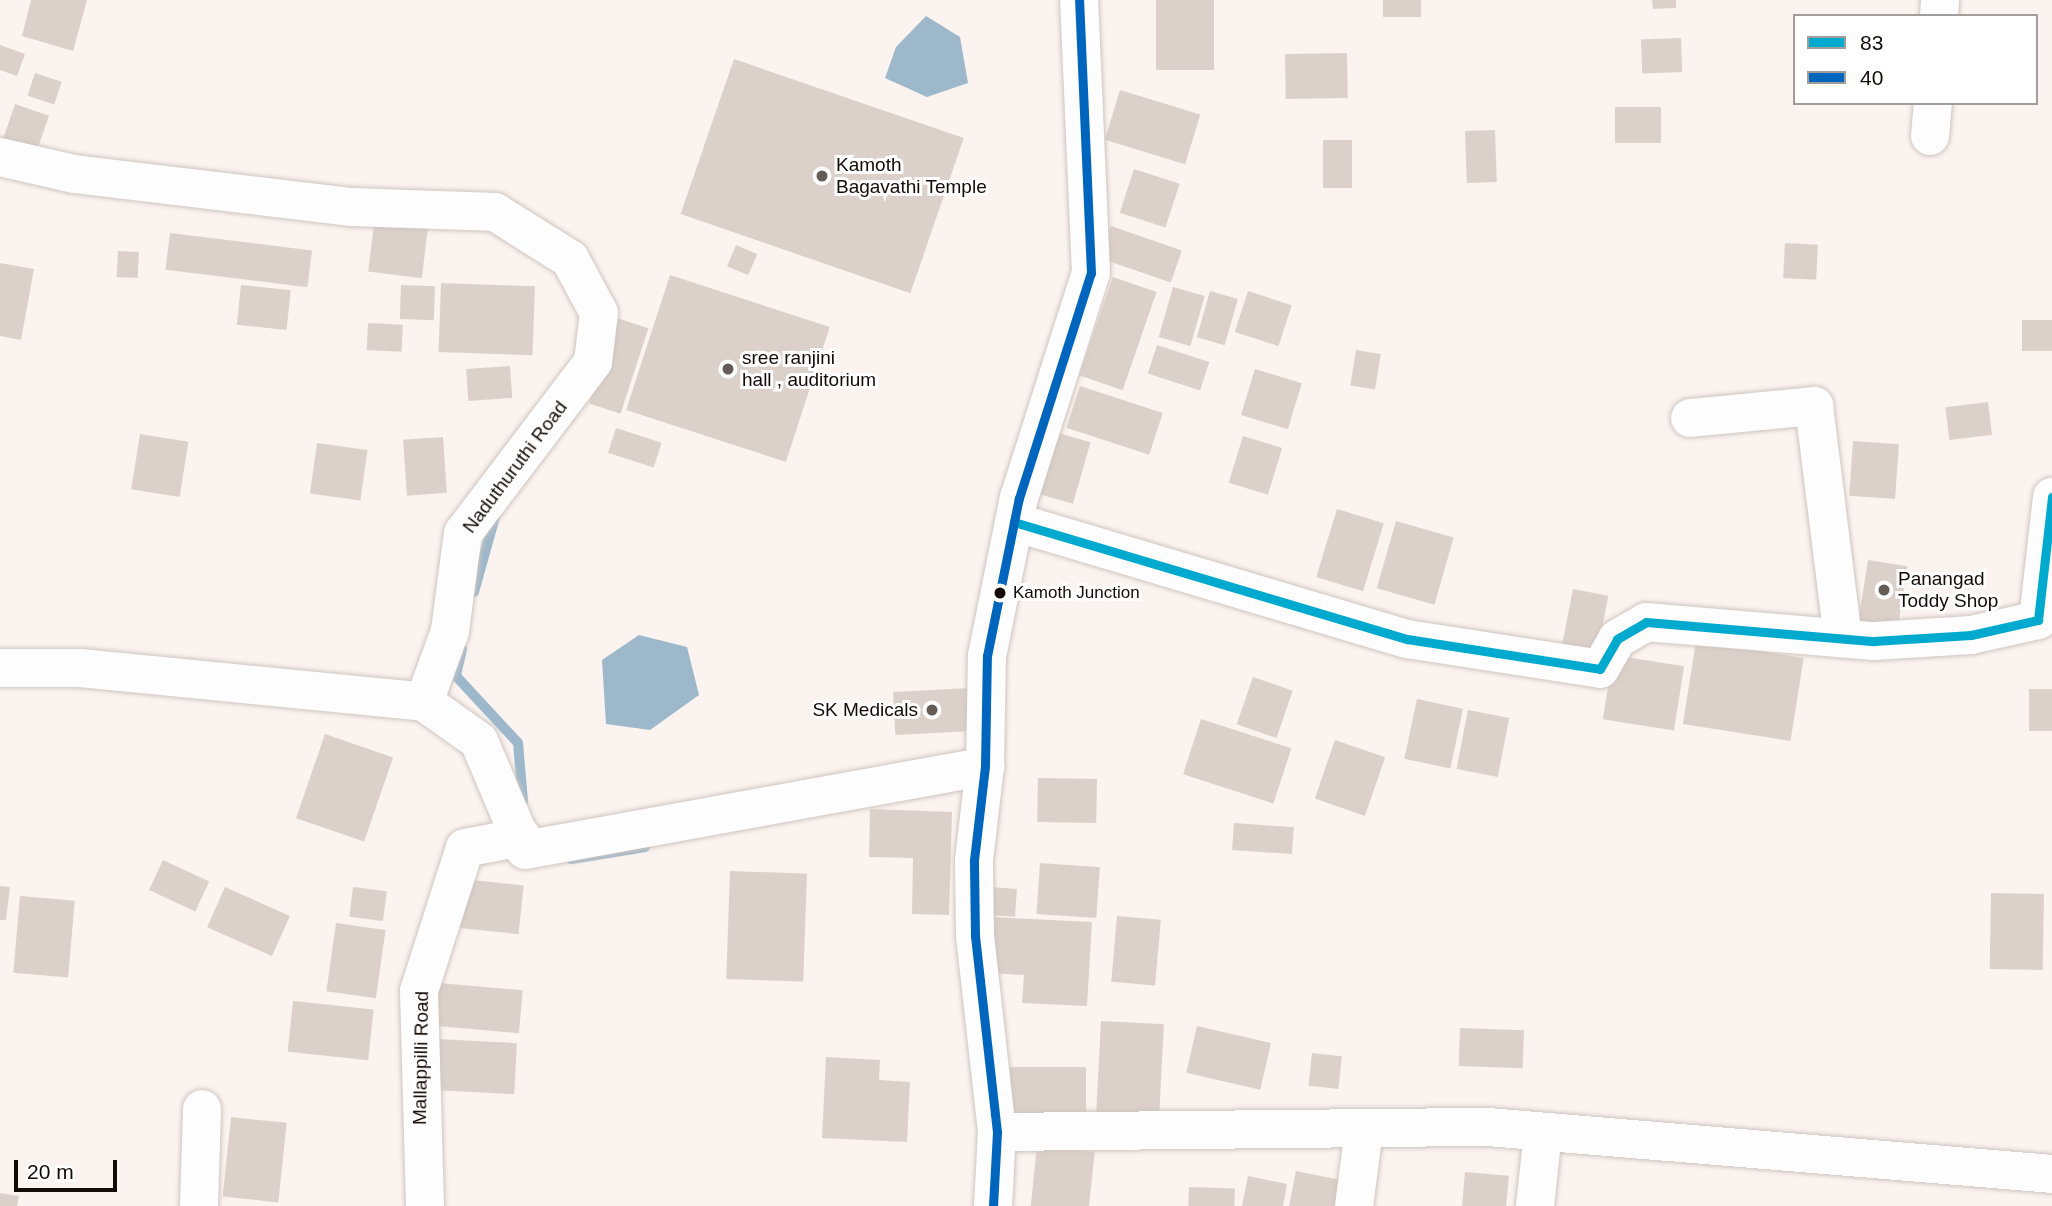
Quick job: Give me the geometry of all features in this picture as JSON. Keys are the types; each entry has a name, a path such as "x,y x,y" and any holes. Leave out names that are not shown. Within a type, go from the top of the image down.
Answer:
{"street":[{"path":"993,1206 997,1132 975,936 974,860 985,766 987,656 1014,522 1091,272 1079,0"},
{"name":"Naduthuruthi Road","path":"0,157 74,174 352,207 495,212 570,260 599,313 593,362 463,533 450,631 424,702"},
{"path":"1690,418 1814,406 1843,639"},
{"path":"1014,522 1407,639 1560,666 1600,669 1617,639 1646,622 1843,639 1971,635 2038,620 2052,497"},
{"path":"0,668 80,668 424,702 479,741 522,837 525,850 985,766"},
{"name":"Mallappilli Road","path":"425,1206 419,991 473,847 522,837"},
{"path":"199,1206 202,1109"},
{"path":"1354,1206 1364,1130"},
{"path":"997,1132 1543,1132 2052,1174"},
{"path":"1535,1206 1543,1132"}],"water":[{"path":"926,16 960,37 968,83 927,97 885,78 896,47"},
{"path":"639,635 687,647 699,695 650,730 606,724 602,660"}],"building":[{"path":"31,0 87,0 73,51 22,36"},
{"path":"1156,0 1214,0 1214,70 1156,70"},
{"path":"1383,0 1421,0 1421,17 1383,17"},
{"path":"1652,0 1676,0 1676,8 1653,9"},
{"path":"1681,38 1682,72 1642,73 1641,39"},
{"path":"0,45 25,54 17,76 0,70"},
{"path":"1347,53 1348,98 1286,99 1285,54"},
{"name":"Kamoth Bagavathi Temple","path":"734,59 964,138 910,293 681,214"},
{"path":"35,73 62,82 54,104 28,96"},
{"path":"1120,90 1200,115 1185,164 1105,140"},
{"path":"15,104 49,116 35,156 1,145"},
{"path":"1615,107 1661,107 1661,143 1615,143"},
{"path":"1495,130 1497,182 1467,183 1465,131"},
{"path":"1323,140 1352,140 1352,188 1323,188"},
{"path":"1134,169 1180,184 1165,228 1120,213"},
{"path":"375,216 429,223 422,278 368,272"},
{"path":"1111,226 1182,250 1171,283 1100,258"},
{"path":"170,233 312,250 307,287 165,270"},
{"path":"1785,243 1818,245 1816,280 1783,278"},
{"path":"736,245 757,254 748,275 727,266"},
{"path":"118,251 139,252 138,278 117,277"},
{"path":"0,263 34,269 21,340 0,336"},
{"name":"sree ranjini hall , auditorium","path":"670,275 830,327 786,462 626,410"},
{"path":"1113,277 1156,292 1123,390 1079,375"},
{"path":"441,283 535,286 533,355 439,352"},
{"path":"241,285 291,290 287,330 237,325"},
{"path":"401,285 435,286 434,320 400,319"},
{"path":"1173,287 1205,296 1190,346 1159,337"},
{"path":"1210,291 1238,299 1225,345 1197,337"},
{"path":"1248,291 1292,305 1278,346 1235,332"},
{"path":"617,318 648,328 621,414 589,404"},
{"path":"2022,320 2052,320 2052,351 2022,351"},
{"path":"368,323 403,325 402,352 367,350"},
{"path":"1157,345 1209,362 1200,391 1148,374"},
{"path":"1356,350 1381,354 1375,389 1350,386"},
{"path":"510,366 512,398 468,401 466,369"},
{"path":"1255,369 1302,383 1288,429 1241,415"},
{"path":"1080,386 1163,413 1149,455 1066,428"},
{"path":"1988,402 1992,435 1949,440 1945,407"},
{"path":"616,428 662,443 654,468 608,453"},
{"path":"1055,432 1091,442 1073,504 1037,494"},
{"path":"140,434 188,442 180,497 131,489"},
{"path":"1243,436 1282,448 1268,495 1229,483"},
{"path":"443,437 447,493 407,496 403,440"},
{"path":"1853,441 1899,444 1895,499 1849,496"},
{"path":"317,443 368,450 360,501 310,494"},
{"path":"1337,509 1384,523 1363,591 1316,577"},
{"path":"1396,521 1454,538 1434,605 1377,588"},
{"path":"1868,560 1908,566 1898,627 1858,621"},
{"path":"1573,589 1608,596 1596,658 1561,651"},
{"path":"1696,641 1804,658 1791,741 1683,724"},
{"path":"1613,655 1684,666 1674,730 1603,719"},
{"path":"1253,677 1293,691 1276,738 1237,724"},
{"name":"SK Medicals","path":"970,688 972,731 895,735 893,692"},
{"path":"2029,689 2052,689 2052,731 2029,731"},
{"path":"1417,699 1463,709 1450,768 1404,759"},
{"path":"1468,710 1509,718 1498,777 1457,769"},
{"path":"1201,719 1291,748 1273,804 1183,774"},
{"path":"325,734 393,757 364,842 296,818"},
{"path":"1335,740 1385,757 1365,816 1315,799"},
{"path":"1038,778 1097,779 1096,823 1037,822"},
{"path":"870,809 952,812 949,915 912,914 913,858 869,857"},
{"path":"1234,823 1294,827 1292,854 1232,850"},
{"path":"163,860 209,882 195,911 149,890"},
{"path":"1040,863 1100,867 1096,918 1036,914"},
{"path":"730,871 807,874 803,982 726,979"},
{"path":"462,879 524,885 519,934 457,928"},
{"path":"0,886 10,887 6,920 0,920"},
{"path":"225,887 290,916 272,956 207,927"},
{"path":"353,887 387,891 383,921 349,917"},
{"path":"990,887 1017,889 1015,917 988,915"},
{"path":"1991,893 2044,894 2043,970 1990,969"},
{"path":"20,896 75,901 68,978 13,973"},
{"path":"1117,916 1161,920 1155,986 1111,982"},
{"path":"992,917 1092,922 1087,1006 1022,1003 1024,975 990,973"},
{"path":"336,923 386,930 376,998 326,991"},
{"path":"439,983 523,990 519,1033 435,1026"},
{"path":"293,1001 374,1009 368,1060 288,1052"},
{"path":"1101,1021 1164,1024 1158,1128 1096,1125"},
{"path":"1197,1026 1271,1043 1260,1090 1186,1073"},
{"path":"1460,1028 1524,1030 1523,1068 1459,1066"},
{"path":"437,1039 517,1043 514,1094 434,1090"},
{"path":"1312,1053 1342,1056 1338,1089 1309,1086"},
{"path":"826,1057 880,1060 879,1080 910,1082 907,1142 822,1138"},
{"path":"1007,1067 1086,1067 1086,1122 1007,1122"},
{"path":"231,1117 287,1123 278,1202 223,1197"},
{"path":"1037,1146 1095,1152 1089,1206 1031,1206"},
{"path":"1296,1171 1341,1180 1336,1206 1289,1206"},
{"path":"1465,1172 1509,1176 1506,1206 1462,1206"},
{"path":"1248,1176 1287,1184 1283,1206 1242,1206"},
{"path":"1189,1187 1235,1189 1234,1206 1188,1206"},
{"path":"0,1193 19,1196 17,1206 0,1206"}],"waterway":[{"path":"474,592 495,517"},
{"path":"462,649 456,676 518,743 523,801"},
{"path":"571,859 645,847"}],"transit line":[{"name":"40","path":"993,1206 997,1132 975,936 974,860 985,766 987,656 1019,498 1091,273 1079,0"},
{"name":"83","path":"1014,522 1407,639 1600,669 1617,639 1646,622 1874,641 1971,635 2038,620 2052,497"}],"place":[{"name":"Kamoth Bagavathi Temple","path":"822,176"},
{"name":"sree ranjini hall , auditorium","path":"728,369"},
{"name":"Panangad Toddy Shop","path":"1884,590"},
{"name":"Kamoth Junction","path":"1000,593"},
{"name":"SK Medicals","path":"932,710"}]}
